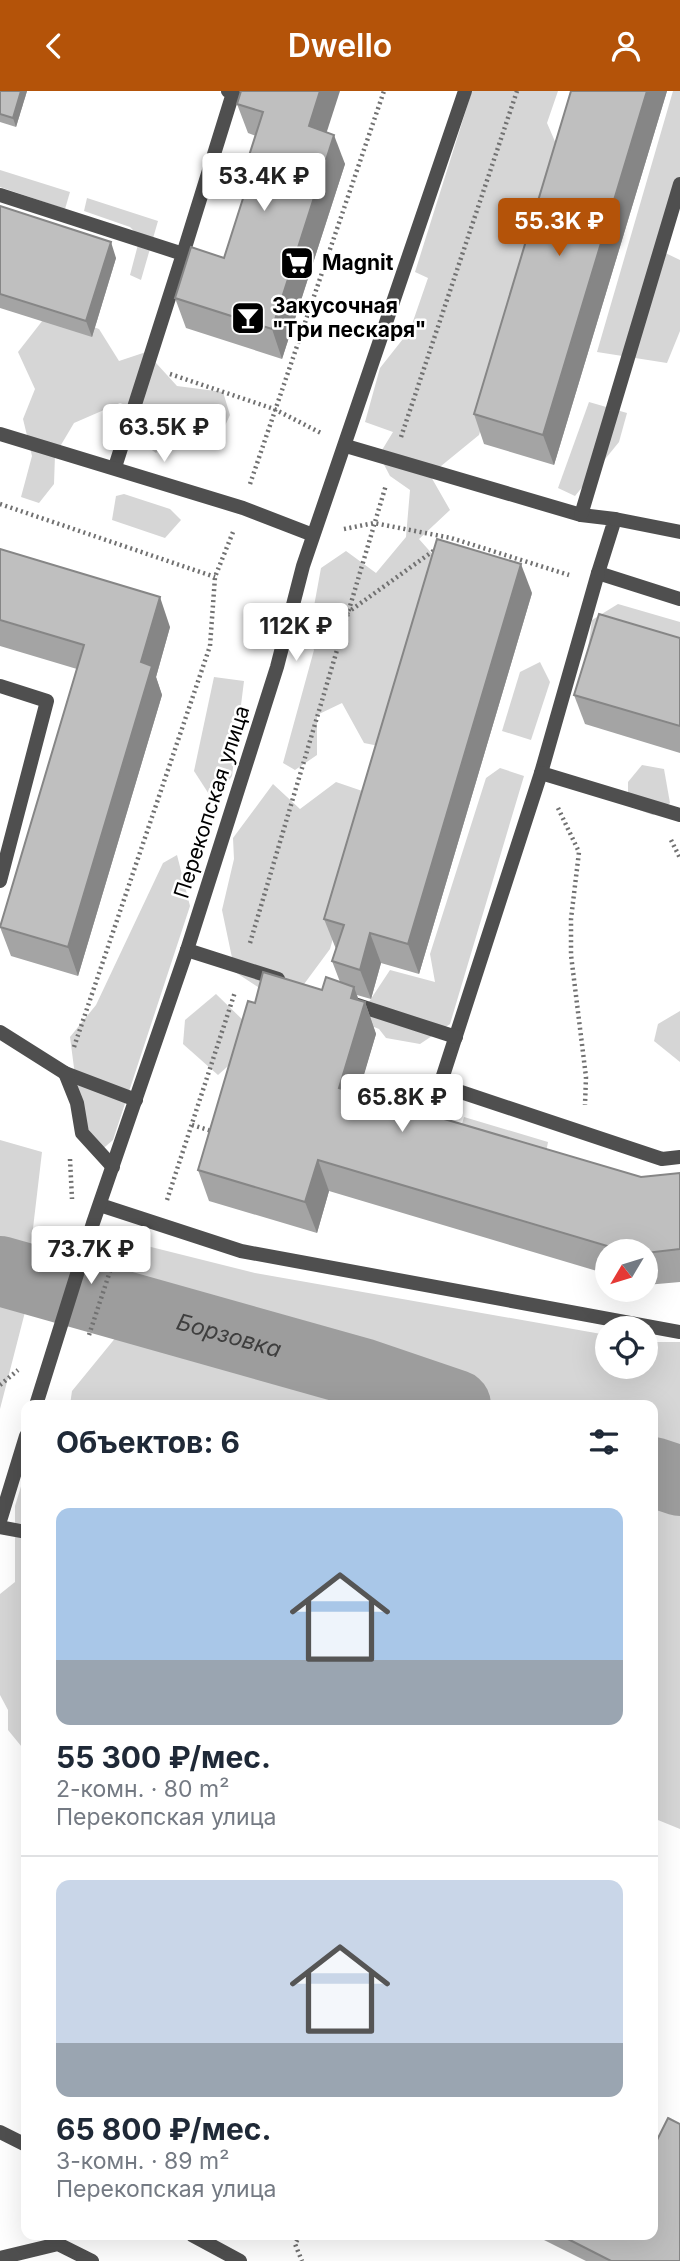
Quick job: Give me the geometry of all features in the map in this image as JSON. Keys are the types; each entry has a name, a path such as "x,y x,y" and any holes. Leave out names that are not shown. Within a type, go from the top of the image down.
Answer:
{"street":[{"path":"115,467 150,366 233,93 228,91"},
{"name":"Перекопская улица","path":"38,1400 93,1223 187,950 277,667 313,535 346,446 460,92"},
{"path":"581,515 680,184"},
{"path":"0,195 183,254"},
{"path":"0,434 243,508 313,535"},
{"path":"346,446 581,515 680,532"},
{"path":"615,519 541,773 440,1086 662,1159 680,1157"},
{"path":"598,573 680,599"},
{"path":"0,685 47,701 0,881"},
{"path":"541,773 680,815"},
{"path":"187,950 293,984"},
{"path":"330,996 456,1037"},
{"path":"0,1032 65,1073 136,1100"},
{"path":"65,1073 77,1103 82,1133 113,1167"},
{"path":"100,1205 242,1251 680,1332"},
{"path":"0,1521 21,1452"},
{"path":"0,1527 21,1531"},
{"path":"0,2132 21,2142"},
{"path":"201,2240 240,2261"},
{"path":"0,2258 58,2243 92,2261"}],"path":[{"path":"65,1073 210,646 215,577 243,508 274,409 384,91"},
{"path":"159,1224 243,967 393,460 517,91"},
{"path":"150,366 274,409 346,446"},
{"path":"0,505 215,577"},
{"path":"313,535 374,523 451,538 569,575 598,573"},
{"path":"346,613 451,538"},
{"path":"541,773 579,852 571,919 571,955 586,1077 584,1133"},
{"path":"192,1125 216,1133"},
{"path":"89,1337 123,1233"},
{"path":"0,1385 22,1367"},
{"path":"297,2240 295,2244 302,2261"}],"shaded area":[{"path":"472,91 558,91 547,123 563,160 479,435 430,475 450,510 419,539 442,565 389,748 364,743 342,703 317,715 317,755 295,770 283,763 314,650 308,639 321,568 346,551 376,573 406,537 410,490 390,476 379,455 393,432 365,422 380,368 410,330 428,278 415,272"},
{"path":"673,91 680,91 680,194 655,248 680,260 680,331 667,363 597,352"},
{"path":"0,170 70,192 65,209 0,187"},
{"path":"87,198 158,221 141,280 130,275 140,237 130,227 84,211"},
{"path":"50,311 99,329 119,361 146,352 177,386 223,392 230,415 217,443 164,445 156,453 138,440 153,415 120,403 74,423 55,455 54,484 39,503 21,497 32,456 23,419 35,389 18,352"},
{"path":"589,402 627,413 619,442 575,496 558,488"},
{"path":"124,494 170,509 181,520 165,538 112,520 116,496"},
{"path":"618,604 680,622 680,661 588,649 592,620"},
{"path":"540,662 550,682 531,740 502,731 520,672"},
{"path":"214,677 244,681 232,776 214,802 194,771"},
{"path":"642,765 664,769 670,803 653,815 628,806 628,782"},
{"path":"500,768 524,776 450,1024 420,1044 386,1038 379,1029 357,1020 390,970 435,982 430,954 486,778"},
{"path":"336,782 374,795 330,949 293,999 258,987 235,972 222,910 234,859 233,838 273,784 300,809"},
{"path":"177,855 190,906 113,1140 99,1152 84,1145 70,1037 96,1005 163,863"},
{"path":"216,994 250,1027 245,1051 218,1075 183,1044 185,1020"},
{"path":"680,1011 680,1062 654,1041 658,1024"},
{"path":"464,1117 548,1142 543,1168 456,1145"},
{"path":"0,1140 42,1152 29,1262 13,1308 25,1312 0,1409"},
{"path":"143,1245 255,1273 595,1333 595,1379 658,1379 658,1342 680,1342 680,1829 658,1820 658,1400 71,1400 72,1391 130,1320 126,1288 110,1293 126,1249"},
{"path":"21,1486 21,1746 8,1730 8,1710 0,1695 0,1594 15,1582 15,1506"}],"building":[{"path":"0,91 21,91 13,118 0,114"},
{"path":"241,91 320,91 309,126 334,135 272,329 175,298 191,247 224,258 246,189 239,187 263,112 237,104"},
{"path":"571,91 647,91 543,435 474,414"},
{"path":"0,206 111,242 86,321 0,294"},
{"path":"437,539 521,564 408,944 370,933 360,970 332,961 344,925 324,919"},
{"path":"0,549 160,597 141,662 152,666 68,947 0,927 84,645 0,620"},
{"path":"599,614 680,638 680,726 574,695"},
{"path":"263,972 322,990 326,977 354,987 351,998 365,1002 339,1088 641,1177 680,1173 680,1249 658,1252 658,1239 595,1239 595,1242 318,1160 305,1202 198,1170 248,1001 255,1003"},
{"path":"668,2118 680,2124 680,2261 611,2261 570,2240 658,2240 658,2138"}],"waterway":[{"name":"Борзовка","path":"0,1271 362,1373 441,1400"},
{"name":"Борзовка","path":"658,1474 680,1481"}],"place":[{"name":"Magnit","path":"297,263"},
{"name":"Закусочная \"Три пескаря\"","path":"248,318"}]}
